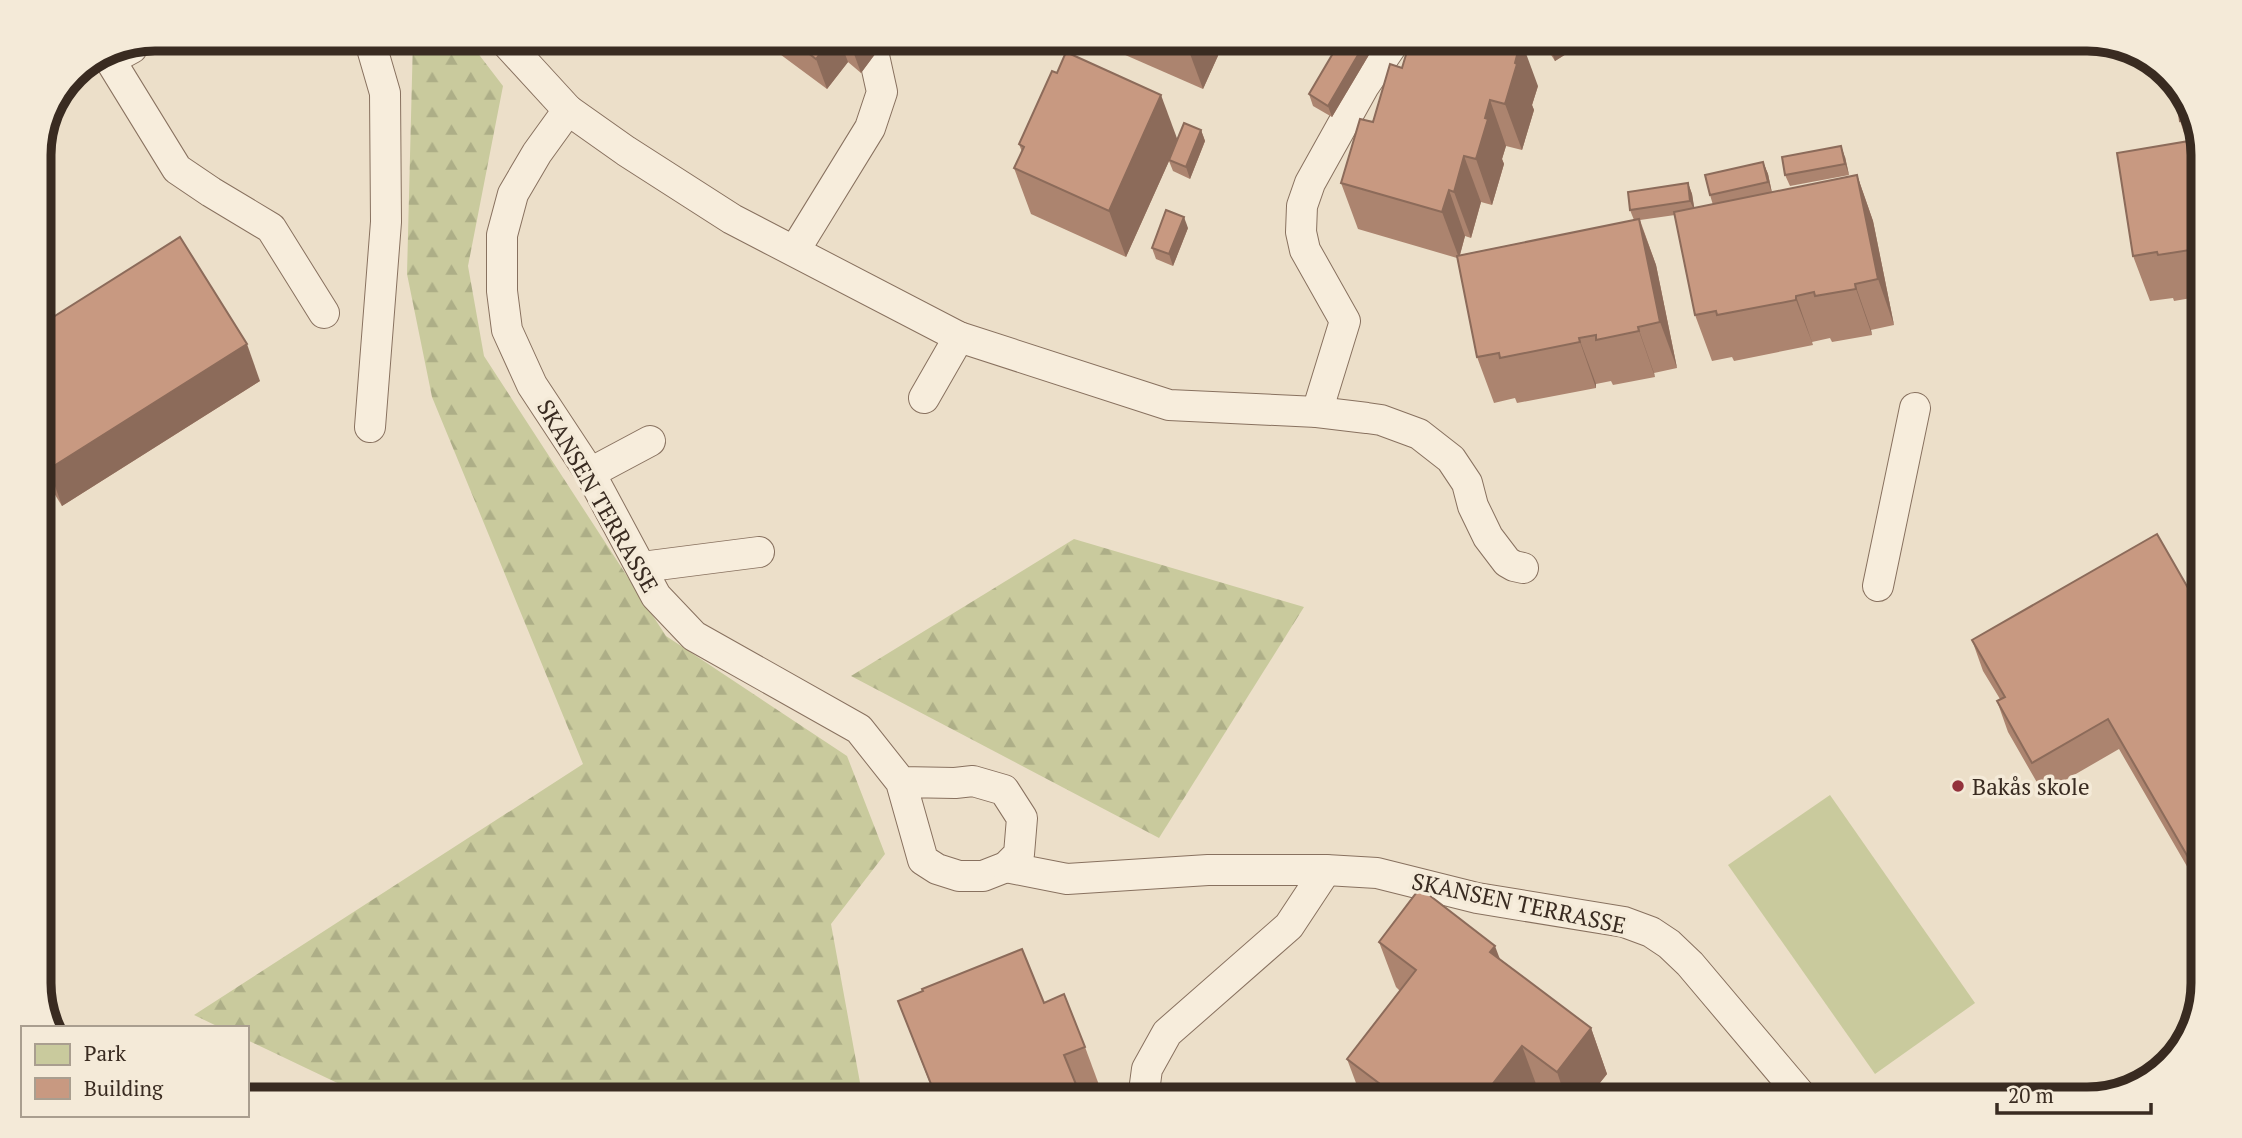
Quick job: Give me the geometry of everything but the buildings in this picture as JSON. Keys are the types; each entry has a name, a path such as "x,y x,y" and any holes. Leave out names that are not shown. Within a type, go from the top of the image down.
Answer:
{"lane":[{"path":"370,427 386,222 385,93 373,51"},
{"path":"514,51 568,110 626,151 732,219 959,337 1169,405 1317,412 1381,420 1419,434 1451,459 1467,483 1473,506 1488,537 1507,562 1523,568"},
{"path":"795,250 870,128 883,92 873,51"},
{"path":"1317,412 1345,321 1305,250 1301,232 1302,206 1310,183 1364,86 1388,51"},
{"path":"111,61 177,169 271,228 324,313"},
{"name":"SKANSEN TERRASSE","path":"568,110 537,153 513,194 502,235 502,291 507,330 532,385 590,473 656,596 694,636 859,729 901,782 923,860 937,869 959,876 983,876 1006,867 1067,879 1208,870 1377,873 1477,898 1624,922 1651,932 1669,944 1690,964 1793,1087"},
{"path":"924,398 959,337"},
{"path":"1878,586 1915,408"},
{"path":"590,473 650,441"},
{"path":"642,567 759,552"},
{"path":"901,782 973,781 1004,790 1022,818 1019,854 1006,867"},
{"path":"1145,1087 1147,1069 1167,1033 1289,926 1326,870"}],"green space":[{"path":"413,51 476,51 503,86 468,266 484,356 666,636 847,756 885,854 831,924 861,1087 346,1087 248,1040 248,1026 217,1026 194,1015 583,764 432,397 407,274"},
{"path":"1074,539 1304,607 1159,838 851,676"},
{"path":"1830,795 1975,1003 1875,1074 1728,865"}],"place":[{"name":"Bakås skole","path":"1958,786"}]}
